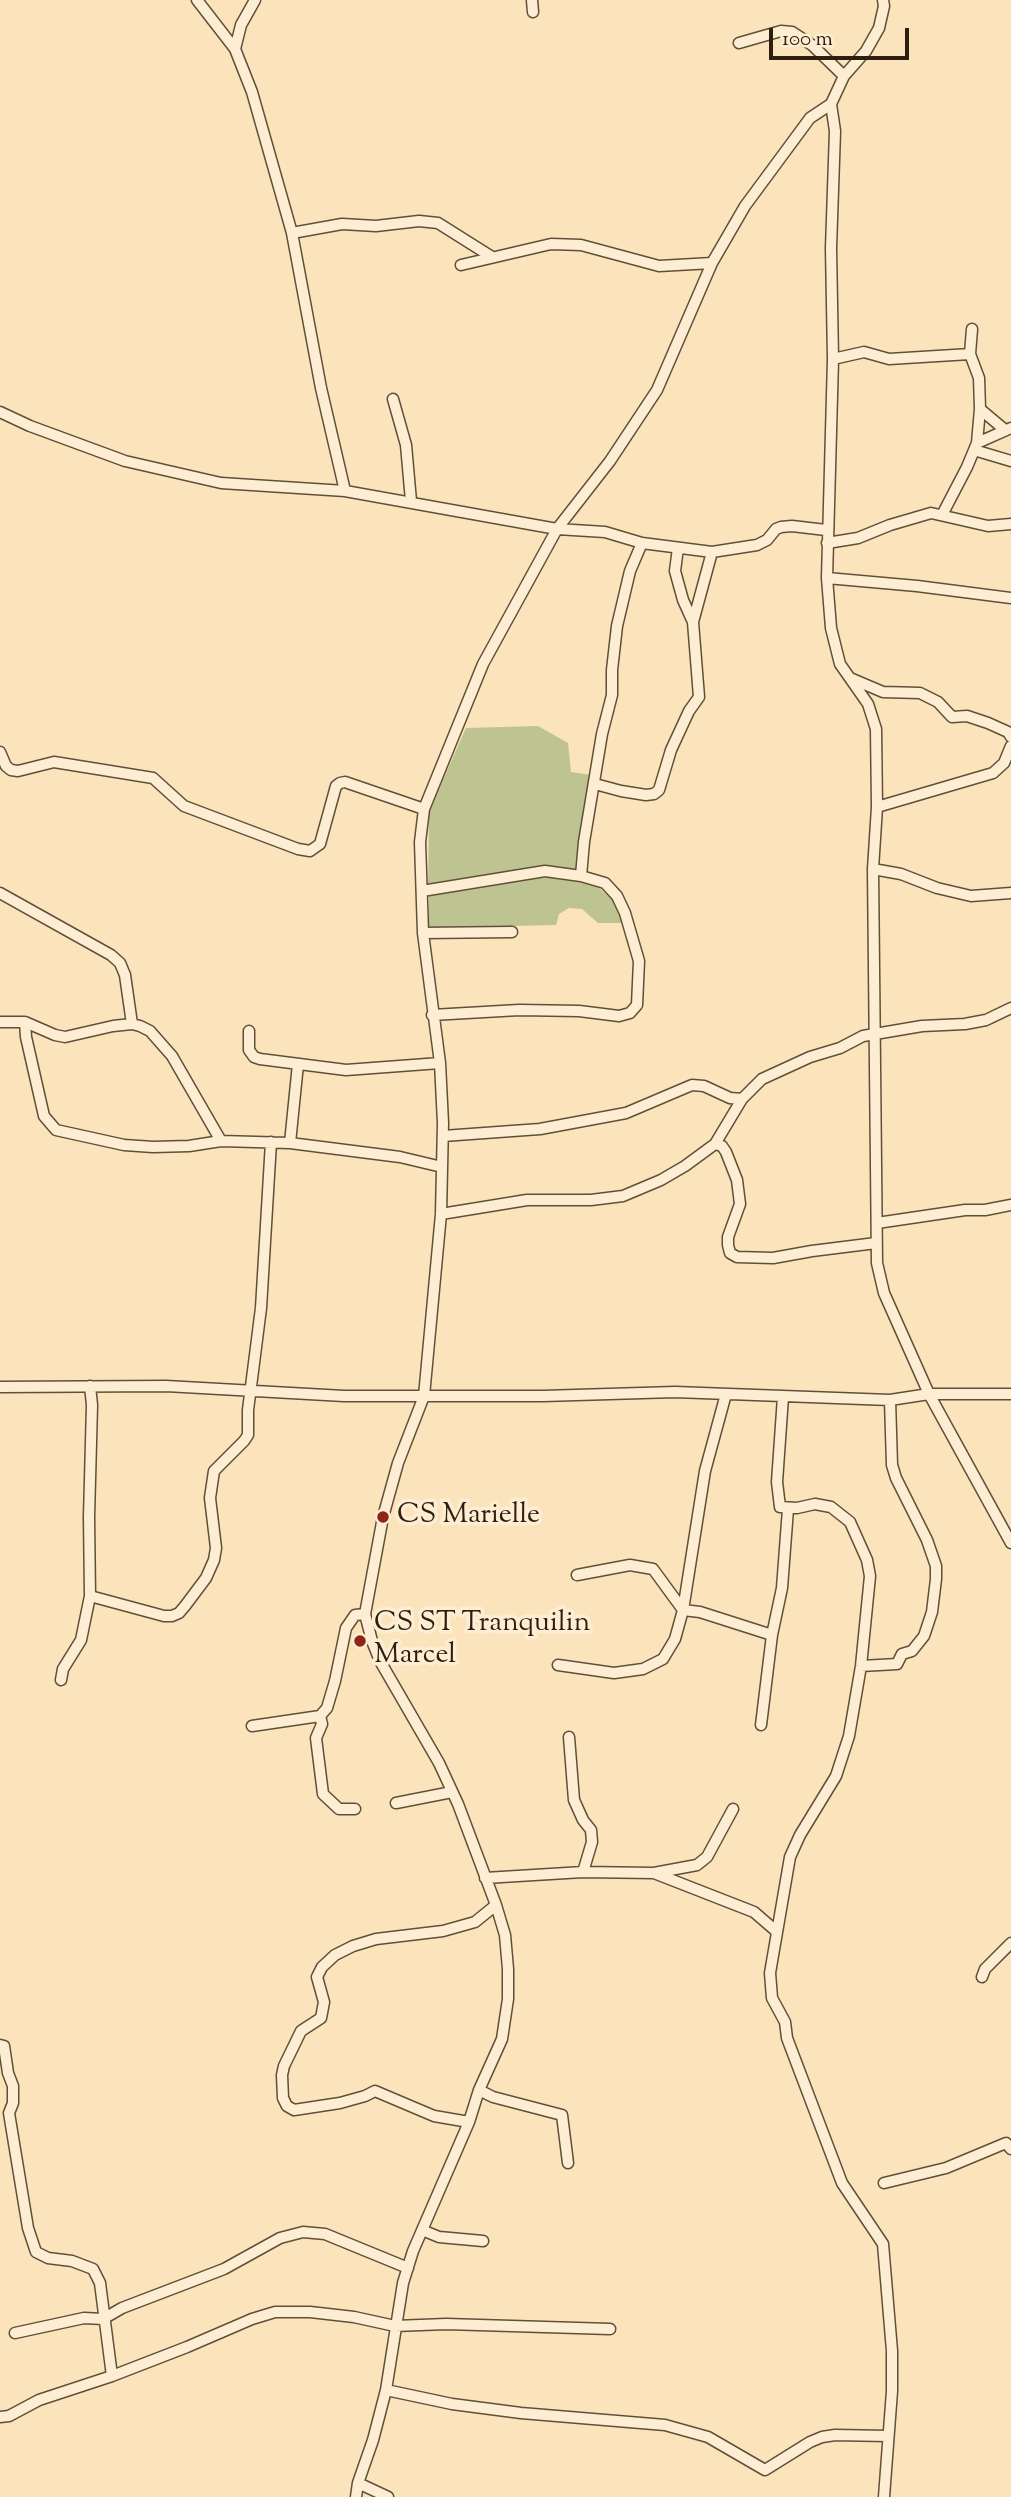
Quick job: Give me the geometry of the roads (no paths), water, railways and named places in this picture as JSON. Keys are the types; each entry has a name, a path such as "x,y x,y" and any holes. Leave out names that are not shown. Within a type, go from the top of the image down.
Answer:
{"street":[{"path":"197,0 235,49 253,92 292,233 321,388 345,491"},
{"path":"235,49 241,25 255,0"},
{"path":"532,0 533,12"},
{"path":"356,2497 386,2390 395,2326 408,2268 502,2039 508,1999 505,1935 496,1905 452,1792 428,1742 380,1661 372,1642 366,1614 383,1517 398,1463 424,1396 441,1214 443,1136 440,1063 423,933 420,842 424,809 483,664 557,529 610,461 657,390 712,263 745,206 810,118 831,104 844,76 866,51 879,27 883,0"},
{"path":"739,43 772,33 792,32 812,45 844,76"},
{"path":"831,104 835,131 827,578 831,628 840,664 868,704 876,729 877,807 873,869 877,1263 884,1293 929,1394 1011,1543"},
{"path":"292,233 342,224 376,226 419,221 438,223 492,257"},
{"path":"461,265 551,244 581,245 659,266 712,263"},
{"path":"942,515 975,446 980,409 979,379 970,354 972,329"},
{"path":"833,359 864,352 889,359 970,354"},
{"path":"393,399 406,445 411,501"},
{"path":"975,446 1008,429 980,409"},
{"path":"0,412 125,461 221,483 345,491 557,529 605,532 642,543 712,552 757,545 767,540 776,528 781,527 827,530"},
{"path":"975,446 1011,461"},
{"path":"827,543 858,538 922,514 942,515 988,526 1011,524"},
{"path":"581,876 602,734 612,695 617,626 630,571 642,543"},
{"path":"678,548 675,570 683,600 693,622"},
{"path":"595,784 646,795 659,790 671,750 689,711 699,697 693,622 712,552"},
{"path":"827,578 1011,598"},
{"path":"849,678 883,692 920,693 938,702 951,717 967,716 1008,732 1011,737"},
{"path":"877,807 993,773 1004,762 1011,746"},
{"path":"0,752 6,766 11,770 18,771 54,762 153,778 184,806 298,849 310,851 320,844 336,786 340,783 345,782 424,809"},
{"path":"873,869 901,874 928,885 971,896 1011,893"},
{"path":"422,891 545,871 581,876 605,883 617,896 625,913 639,961 638,1005 630,1013 619,1016 579,1011 519,1010 432,1016"},
{"path":"0,893 111,955 120,963 125,975 132,1024"},
{"path":"423,933 512,932"},
{"path":"441,1214 527,1200 591,1200 623,1196 661,1180 715,1144 742,1099 762,1079 863,1036 922,1026 965,1024 986,1020 1011,1008"},
{"path":"0,1022 24,1022 65,1037 132,1024 150,1031 172,1056 221,1141"},
{"path":"24,1022 44,1116 56,1130 124,1145 153,1147 189,1146 221,1141 290,1143 400,1157 442,1167"},
{"path":"248,1031 249,1050 254,1057 346,1070 440,1063"},
{"path":"290,1143 298,1064"},
{"path":"443,1136 540,1129 626,1113 692,1085 705,1086 730,1098 742,1099"},
{"path":"90,1596 164,1616 179,1613 206,1578 215,1560 210,1485 214,1471 248,1435 261,1308 271,1142"},
{"path":"715,1144 722,1146 726,1152 737,1180 740,1204 728,1237 730,1253 737,1257 773,1258 876,1243"},
{"path":"877,1223 1011,1205"},
{"path":"0,1387 166,1387 331,1396 543,1396 675,1392 890,1400 929,1394 1011,1394"},
{"path":"61,1680 63,1670 81,1640 90,1596 90,1387"},
{"path":"558,1665 614,1673 643,1669 663,1659 675,1639 683,1610 705,1471 726,1394"},
{"path":"783,1396 778,1497 780,1507 788,1509 815,1504 831,1507 850,1522 867,1560 870,1576 861,1666 849,1736 836,1776 800,1835 790,1857 770,1973 772,1998 785,2022 787,2038 842,2183 883,2244 892,2351 884,2497"},
{"path":"861,1666 897,1664 902,1654 912,1651 923,1636 932,1612 936,1579 936,1566 927,1541 892,1465 890,1400"},
{"path":"761,1725 772,1635 782,1588 788,1509"},
{"path":"577,1575 630,1565 653,1569 683,1610 700,1612 772,1635"},
{"path":"252,1726 320,1716 327,1708 335,1681 346,1628 355,1615 366,1614"},
{"path":"320,1716 322,1724 316,1738 323,1794 339,1809 355,1809"},
{"path":"569,1737 574,1800 591,1830 592,1842 583,1872"},
{"path":"396,1803 452,1792"},
{"path":"654,1873 657,1870 697,1866 707,1857 733,1809"},
{"path":"485,1878 583,1872 654,1873 754,1912 776,1931"},
{"path":"469,2122 434,2116 374,2091 340,2103 294,2110 287,2106 283,2098 282,2075 301,2031 321,2018 324,2002 317,1976 335,1955 376,1939 443,1931 475,1922 496,1905"},
{"path":"982,1977 985,1969 1011,1943"},
{"path":"0,2045 4,2046 13,2086 13,2103 4,2113 28,2228 36,2252 48,2258 72,2261 93,2269 100,2283 112,2376"},
{"path":"479,2090 493,2097 562,2115 568,2162"},
{"path":"884,2183 946,2168 1006,2143 1011,2149"},
{"path":"422,2230 439,2237 483,2241"},
{"path":"15,2333 84,2318 103,2319 122,2308 225,2269 280,2238 303,2232 325,2234 408,2268"},
{"path":"0,2417 9,2416 39,2400 112,2376 275,2312 310,2312 354,2317 395,2326 446,2324 610,2329"},
{"path":"386,2390 452,2404 521,2413 666,2425 708,2437 765,2470 822,2437 888,2436"},
{"path":"358,2483 388,2497"}],"place":[{"name":"CS Marielle","path":"383,1517"},
{"name":"CS ST Tranquilin Marcel","path":"360,1641"}]}
